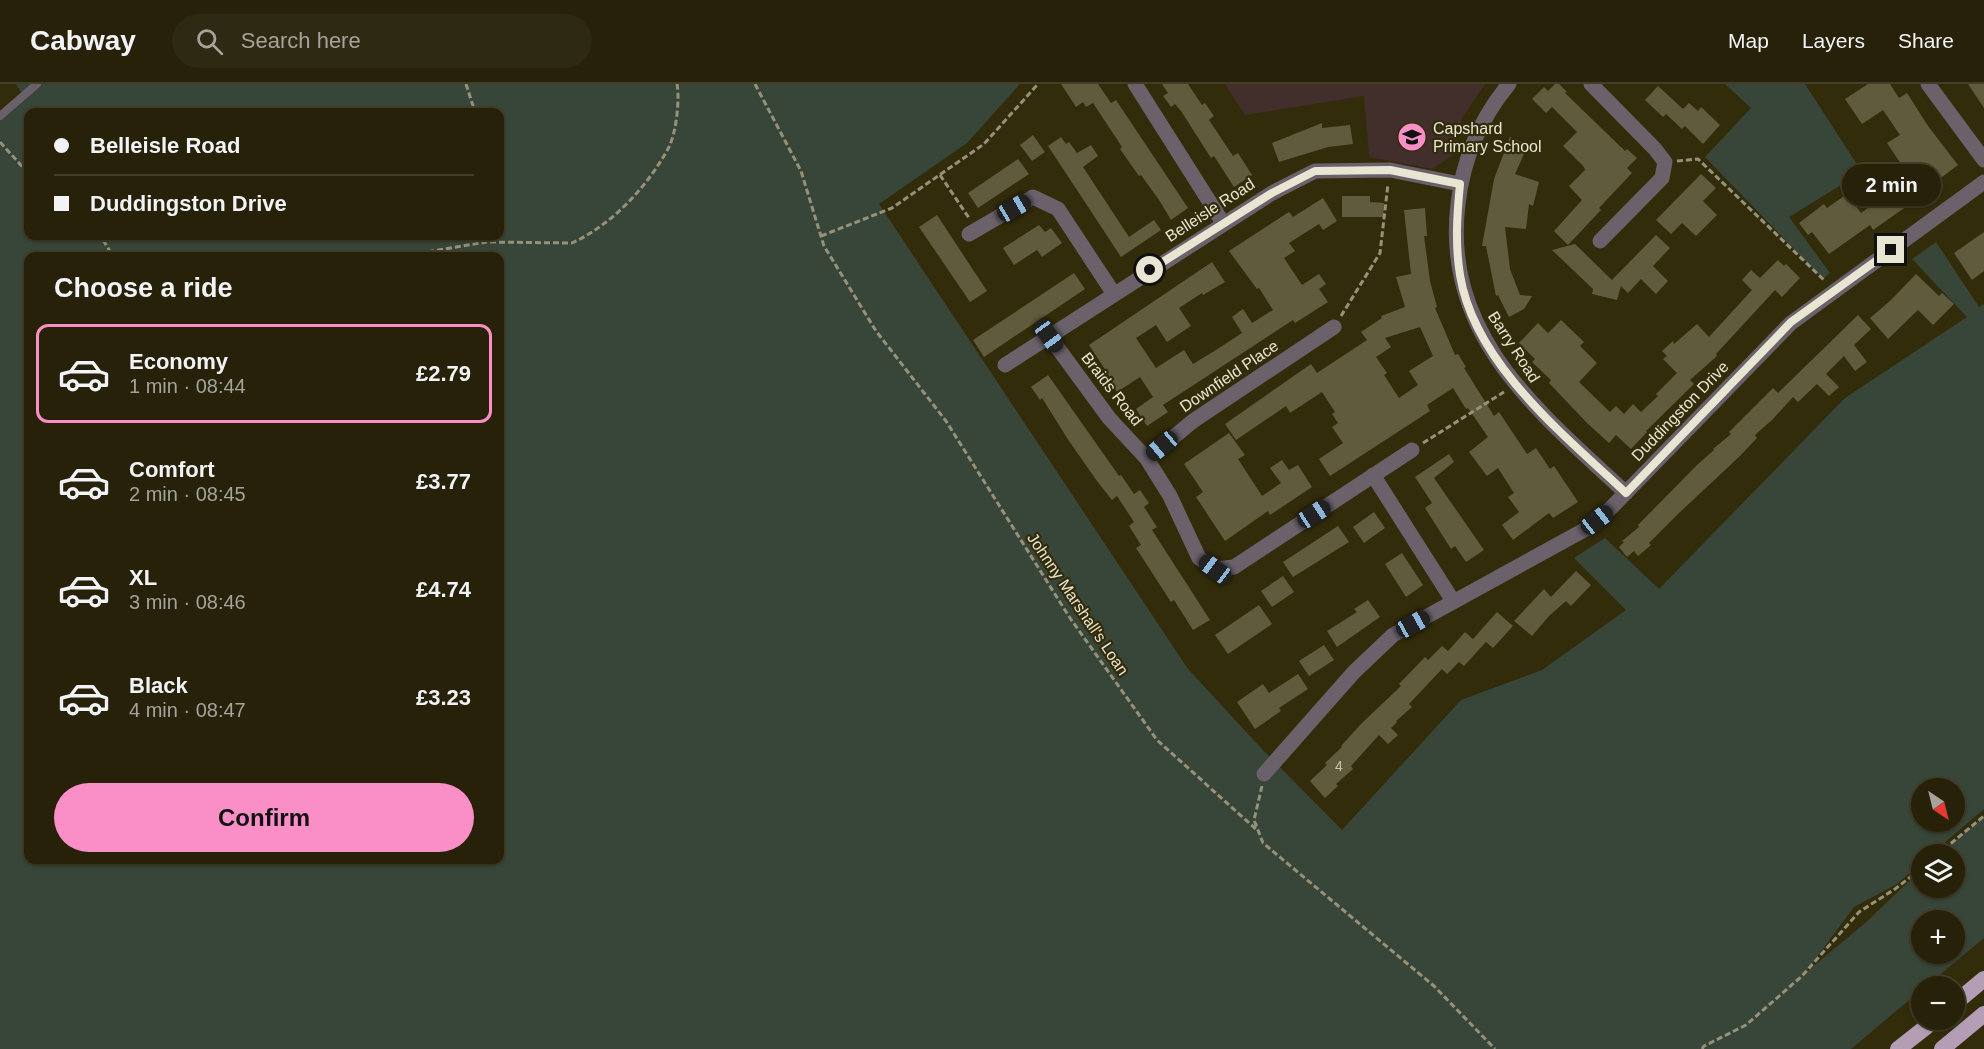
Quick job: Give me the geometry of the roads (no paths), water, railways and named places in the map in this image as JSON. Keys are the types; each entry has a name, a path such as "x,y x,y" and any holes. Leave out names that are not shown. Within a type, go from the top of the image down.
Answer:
{"highway":[{"path":"1965,995 1984,979"},
{"path":"1942,1049 1984,1014"},
{"path":"1898,1049 1922,1030"}],"street":[{"path":"1135,84 1223,223"},
{"name":"Barry Road","path":"1509,84 1482,123 1468,154 1460,184 1456,216 1457,245 1463,288 1474,319 1488,346 1515,384 1626,493"},
{"path":"1591,84 1665,162 1662,178 1600,241"},
{"path":"1928,84 1984,160"},
{"name":"Belleisle Road","path":"1005,364 1223,223 1272,193 1315,171 1390,170 1460,184"},
{"name":"Duddingston Drive","path":"1264,774 1354,672 1393,635 1586,529 1608,512 1791,322 1984,183"},
{"path":"973,232 1033,197 1058,209 1114,294"},
{"name":"Downfield Place","path":"1147,459 1193,421 1334,327"},
{"name":"Braids Road","path":"1049,336 1109,418 1147,459 1170,496 1199,558 1215,569 1234,567 1412,450"},
{"path":"1373,475 1453,601"}],"lane":[{"path":"0,116 37,84"}],"place":[{"name":"Capshard Primary School","path":"1412,137"}]}
